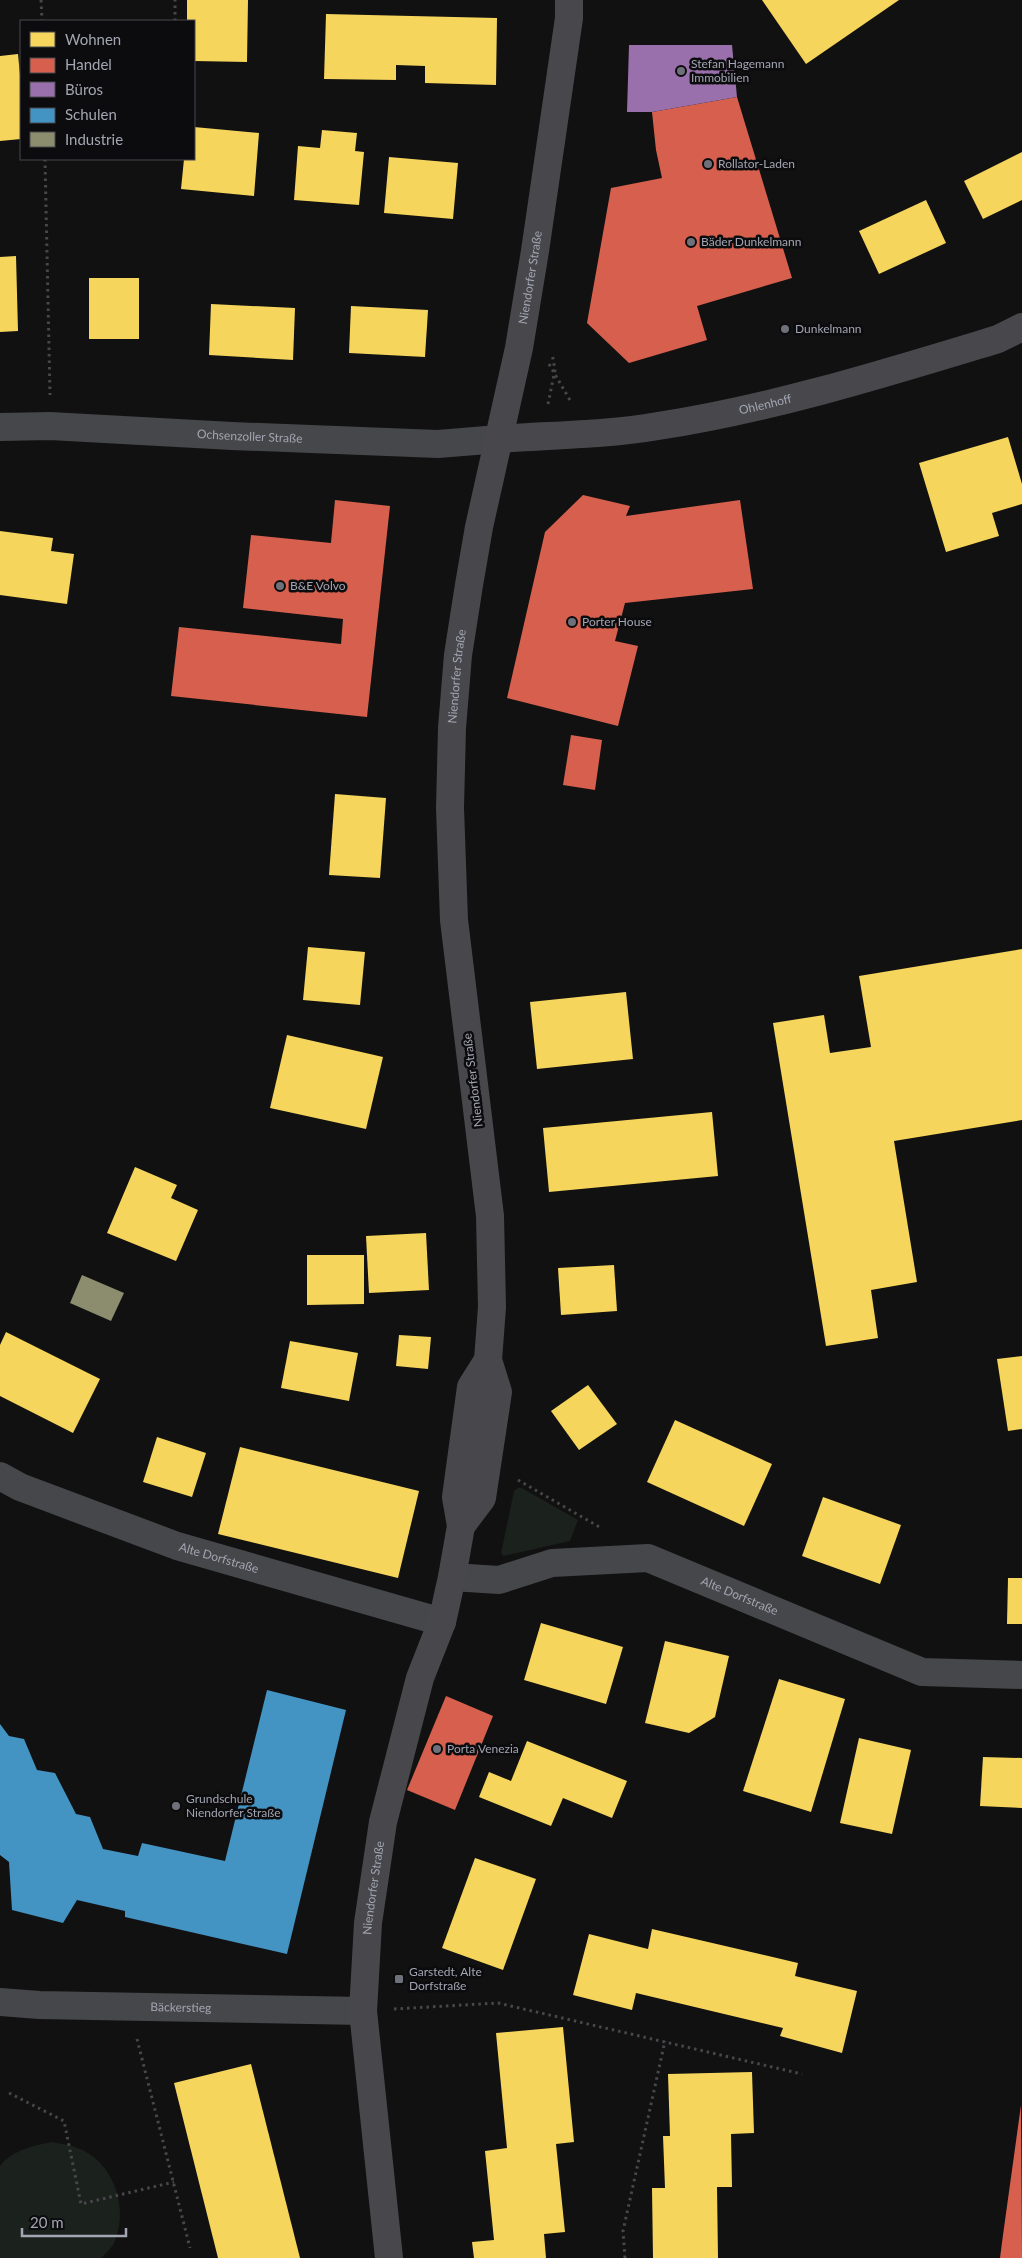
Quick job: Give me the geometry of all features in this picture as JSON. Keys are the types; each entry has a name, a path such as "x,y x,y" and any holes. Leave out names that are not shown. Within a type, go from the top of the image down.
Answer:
{"main road":[{"name":"Niendorfer Straße","path":"461,1526 482,1498 498,1392 488,1360 492,1307 490,1216 454,920 450,808 452,728 458,655 479,527 499,439 535,251 569,18 569,0"},
{"name":"Ohlenhoff","path":"499,439 656,427 737,412 814,394 998,338 1022,327"},
{"name":"Niendorfer Straße","path":"389,2258 376,2155 363,2011 368,1923 382,1822 420,1678 442,1622 452,1577 461,1526 456,1498 471,1387 488,1360"}],"street":[{"name":"Ochsenzoller Straße","path":"0,427 50,426 232,436 438,444 499,439"},
{"name":"Alte Dorfstraße","path":"0,1476 20,1487 177,1546 442,1622"},
{"name":"Alte Dorfstraße","path":"452,1577 499,1580 552,1563 648,1558 922,1672 1022,1674"},
{"name":"Bäckerstieg","path":"0,2002 39,2005 363,2011"}],"path":[{"path":"41,0 42,20"},
{"path":"175,0 175,20"},
{"path":"45,160 50,426"},
{"path":"489,1456 519,1481 607,1531"},
{"path":"363,2011 498,2003 802,2074"},
{"path":"129,2006 190,2248"},
{"path":"625,2258 623,2231 665,2041"},
{"path":"9,2093 64,2121 81,2204 174,2182"}],"shaded area":[{"path":"522,1488 578,1520 570,1541 503,1556 501,1553 514,1491"},
{"path":"52,2142 72,2146 88,2153 108,2173 115,2186 119,2200 120,2215 114,2243 101,2258 0,2258 0,2166 17,2152"}],"building: Wohnen":[{"path":"187,0 248,0 247,62 195,61 195,20 187,20"},
{"path":"762,0 899,0 806,64"},
{"path":"326,14 497,18 496,85 425,83 425,66 396,65 396,80 324,79"},
{"path":"18,54 20,75 20,139 0,141 0,56"},
{"path":"195,127 259,133 254,196 181,189 184,160 195,160"},
{"path":"322,130 357,133 355,151 364,152 359,205 294,200 298,146 320,148"},
{"path":"1022,152 1022,200 983,219 964,181"},
{"path":"389,157 458,163 453,219 384,213"},
{"path":"926,200 946,243 879,274 859,231"},
{"path":"16,256 18,331 0,332 0,257"},
{"path":"89,278 139,278 139,339 89,339"},
{"path":"211,304 295,308 293,360 209,355"},
{"path":"351,306 428,310 425,357 349,353"},
{"path":"1008,437 1022,484 1022,504 992,513 999,536 946,552 919,463"},
{"path":"0,531 53,538 51,551 74,554 67,604 0,595"},
{"path":"335,794 386,798 380,878 329,875"},
{"path":"308,947 365,952 360,1005 303,1000"},
{"path":"1022,949 1022,1120 894,1141 917,1282 871,1290 878,1338 826,1346 773,1023 824,1015 830,1053 871,1047 859,976"},
{"path":"626,992 633,1059 537,1069 530,1002"},
{"path":"287,1035 383,1057 366,1129 270,1108"},
{"path":"712,1112 718,1176 549,1192 543,1128"},
{"path":"135,1167 177,1185 171,1198 198,1210 176,1261 107,1233"},
{"path":"426,1233 429,1290 369,1293 366,1236"},
{"path":"307,1255 364,1255 364,1304 307,1305"},
{"path":"614,1265 617,1311 561,1315 558,1268"},
{"path":"6,1332 100,1379 73,1433 0,1396 0,1345"},
{"path":"399,1335 431,1337 428,1369 396,1366"},
{"path":"290,1341 358,1353 349,1401 281,1388"},
{"path":"1022,1356 1022,1429 1008,1431 997,1359"},
{"path":"588,1385 617,1424 579,1450 551,1411"},
{"path":"675,1420 772,1464 744,1526 647,1482"},
{"path":"157,1437 206,1453 192,1497 143,1482"},
{"path":"240,1447 419,1491 398,1578 218,1534"},
{"path":"823,1497 901,1525 880,1584 802,1556"},
{"path":"1008,1578 1022,1578 1022,1624 1007,1624"},
{"path":"541,1623 623,1647 606,1704 524,1680"},
{"path":"665,1641 729,1656 715,1717 689,1733 645,1723"},
{"path":"779,1679 845,1699 811,1812 743,1791"},
{"path":"859,1738 911,1750 892,1834 840,1823"},
{"path":"527,1741 627,1781 612,1818 563,1798 551,1826 479,1797 489,1772 511,1781"},
{"path":"983,1757 1022,1758 1022,1808 980,1806"},
{"path":"475,1858 536,1879 503,1970 442,1948"},
{"path":"652,1929 798,1963 795,1976 857,1991 842,2053 780,2036 783,2028 636,1993 632,2010 573,1995 589,1934 648,1949"},
{"path":"563,2027 574,2142 556,2144 565,2232 544,2234 546,2258 474,2258 472,2242 494,2240 485,2151 507,2148 496,2033"},
{"path":"251,2064 300,2258 218,2258 174,2083"},
{"path":"752,2072 754,2133 731,2134 732,2187 717,2187 718,2258 653,2258 652,2188 665,2188 663,2136 670,2136 668,2074"}],"building: Handel":[{"name":"Bäder Dunkelmann","path":"737,97 792,278 697,306 707,340 629,363 587,323 611,188 662,178 656,150 652,112"},
{"name":"Porter House","path":"583,495 630,506 626,516 740,500 753,589 625,603 615,641 638,646 618,726 507,698 545,532"},
{"path":"335,500 390,506 367,717 171,696 179,627 341,644 343,619 243,608 251,535 331,543"},
{"path":"571,735 602,740 595,790 563,785"},
{"path":"446,1696 493,1716 455,1810 407,1790"},
{"path":"1021,2105 1022,2258 1000,2258 1003,2235"}],"building: Büros":[{"name":"Stefan Hagemann Immobilien","path":"629,45 732,45 737,97 652,112 627,112"}],"building: Schulen":[{"path":"267,1690 346,1710 287,1954 125,1917 125,1911 77,1900 63,1923 12,1910 9,1862 0,1855 0,1724 9,1736 24,1739 37,1770 55,1773 76,1814 90,1817 103,1849 138,1856 142,1843 225,1861"}],"building: Industrie":[{"path":"82,1275 124,1293 111,1321 70,1303"}],"place":[{"name":"Stefan Hagemann Immobilien","path":"681,71"},
{"name":"Rollator-Laden","path":"708,164"},
{"name":"Bäder Dunkelmann","path":"691,242"},
{"name":"Dunkelmann","path":"785,329"},
{"name":"B&E Volvo","path":"280,586"},
{"name":"Porter House","path":"572,622"},
{"name":"Porta Venezia","path":"437,1749"},
{"name":"Grundschule Niendorfer Straße","path":"176,1806"},
{"name":"Garstedt, Alte Dorfstraße","path":"399,1979"}]}
